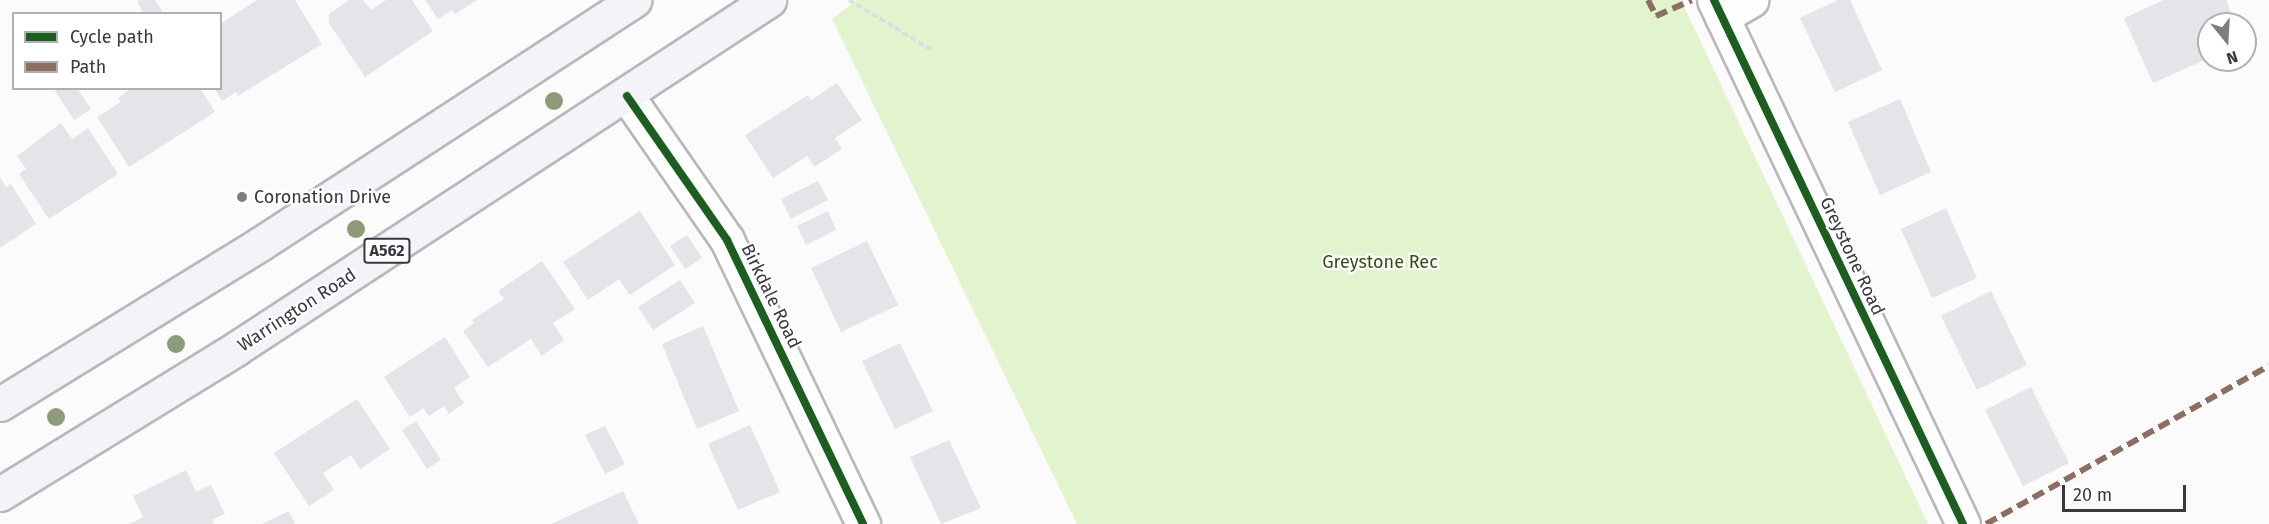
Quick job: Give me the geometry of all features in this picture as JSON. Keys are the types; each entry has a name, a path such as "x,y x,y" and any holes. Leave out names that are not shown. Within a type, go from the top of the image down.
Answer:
{"main road":[{"path":"0,404 260,244 634,0"},
{"name":"Warrington Road","path":"0,494 237,348 627,96 769,0"}],"street":[{"path":"1718,8 1752,0"},
{"name":"Greystone Road","path":"1718,8 1963,524"},
{"name":"Birkdale Road","path":"627,96 727,240 857,522"}],"path":[{"path":"849,0 932,50"}],"green space":[{"name":"Greystone Rec","path":"857,0 1681,0 1928,524 1077,524 832,19"}],"building":[{"path":"155,0 163,12 143,12 137,2"},
{"path":"257,0 295,0 322,44 238,96 236,92 222,101 215,90 222,90 222,23"},
{"path":"349,0 363,0 371,10 386,0 412,0 433,31 365,77 329,23 329,14"},
{"path":"425,0 477,0 455,14 452,10 438,19"},
{"path":"1838,0 1850,0 1882,70 1835,92 1800,18"},
{"path":"2164,0 2226,0 2231,12 2197,12 2197,63 2153,83 2124,18"},
{"path":"837,83 862,120 835,138 842,149 814,167 807,156 773,178 745,135 808,95 811,100"},
{"path":"54,90 78,90 91,109 74,120"},
{"path":"129,90 201,90 215,112 129,167 97,117 121,102 118,98"},
{"path":"1900,99 1931,172 1880,195 1848,122"},
{"path":"61,123 72,139 88,128 118,174 49,219 19,174 26,169 17,156"},
{"path":"0,177 6,187 11,184 36,224 0,248"},
{"path":"818,181 828,200 791,219 781,199"},
{"path":"1946,208 1977,278 1932,298 1901,229"},
{"path":"640,211 675,265 630,295 619,279 588,300 563,262"},
{"path":"828,211 836,230 806,245 797,226"},
{"path":"687,235 702,258 685,269 670,246"},
{"path":"867,241 898,305 841,332 811,268"},
{"path":"542,261 575,309 553,323 564,340 542,356 531,339 488,367 463,331 474,323 472,320 504,299 498,291"},
{"path":"680,280 695,303 653,330 638,307"},
{"path":"1991,291 2027,365 1977,390 1941,316"},
{"path":"703,326 739,411 697,429 662,344"},
{"path":"445,337 470,377 454,388 464,403 449,414 444,406 429,416 423,408 410,417 384,377"},
{"path":"900,343 933,411 895,429 862,361"},
{"path":"2031,387 2069,463 2023,486 1985,410"},
{"path":"357,399 390,449 360,469 351,455 323,473 334,490 309,506 274,453"},
{"path":"416,421 441,460 427,469 402,430"},
{"path":"750,425 780,492 738,510 708,444"},
{"path":"605,426 625,464 605,474 585,435"},
{"path":"949,440 981,508 941,524 910,457"},
{"path":"186,470 196,492 211,485 225,514 212,520 214,524 129,524 143,517 133,496"},
{"path":"623,491 639,524 551,524"},
{"path":"289,511 295,524 262,524"}],"marked path":[{"path":"1648,0 1656,16 1692,0"},
{"path":"1986,524 2269,366"}],"cycle path":[{"path":"1714,0 1963,524"},
{"path":"627,96 727,240 863,524"}],"place":[{"name":"Coronation Drive","path":"242,197"}]}
